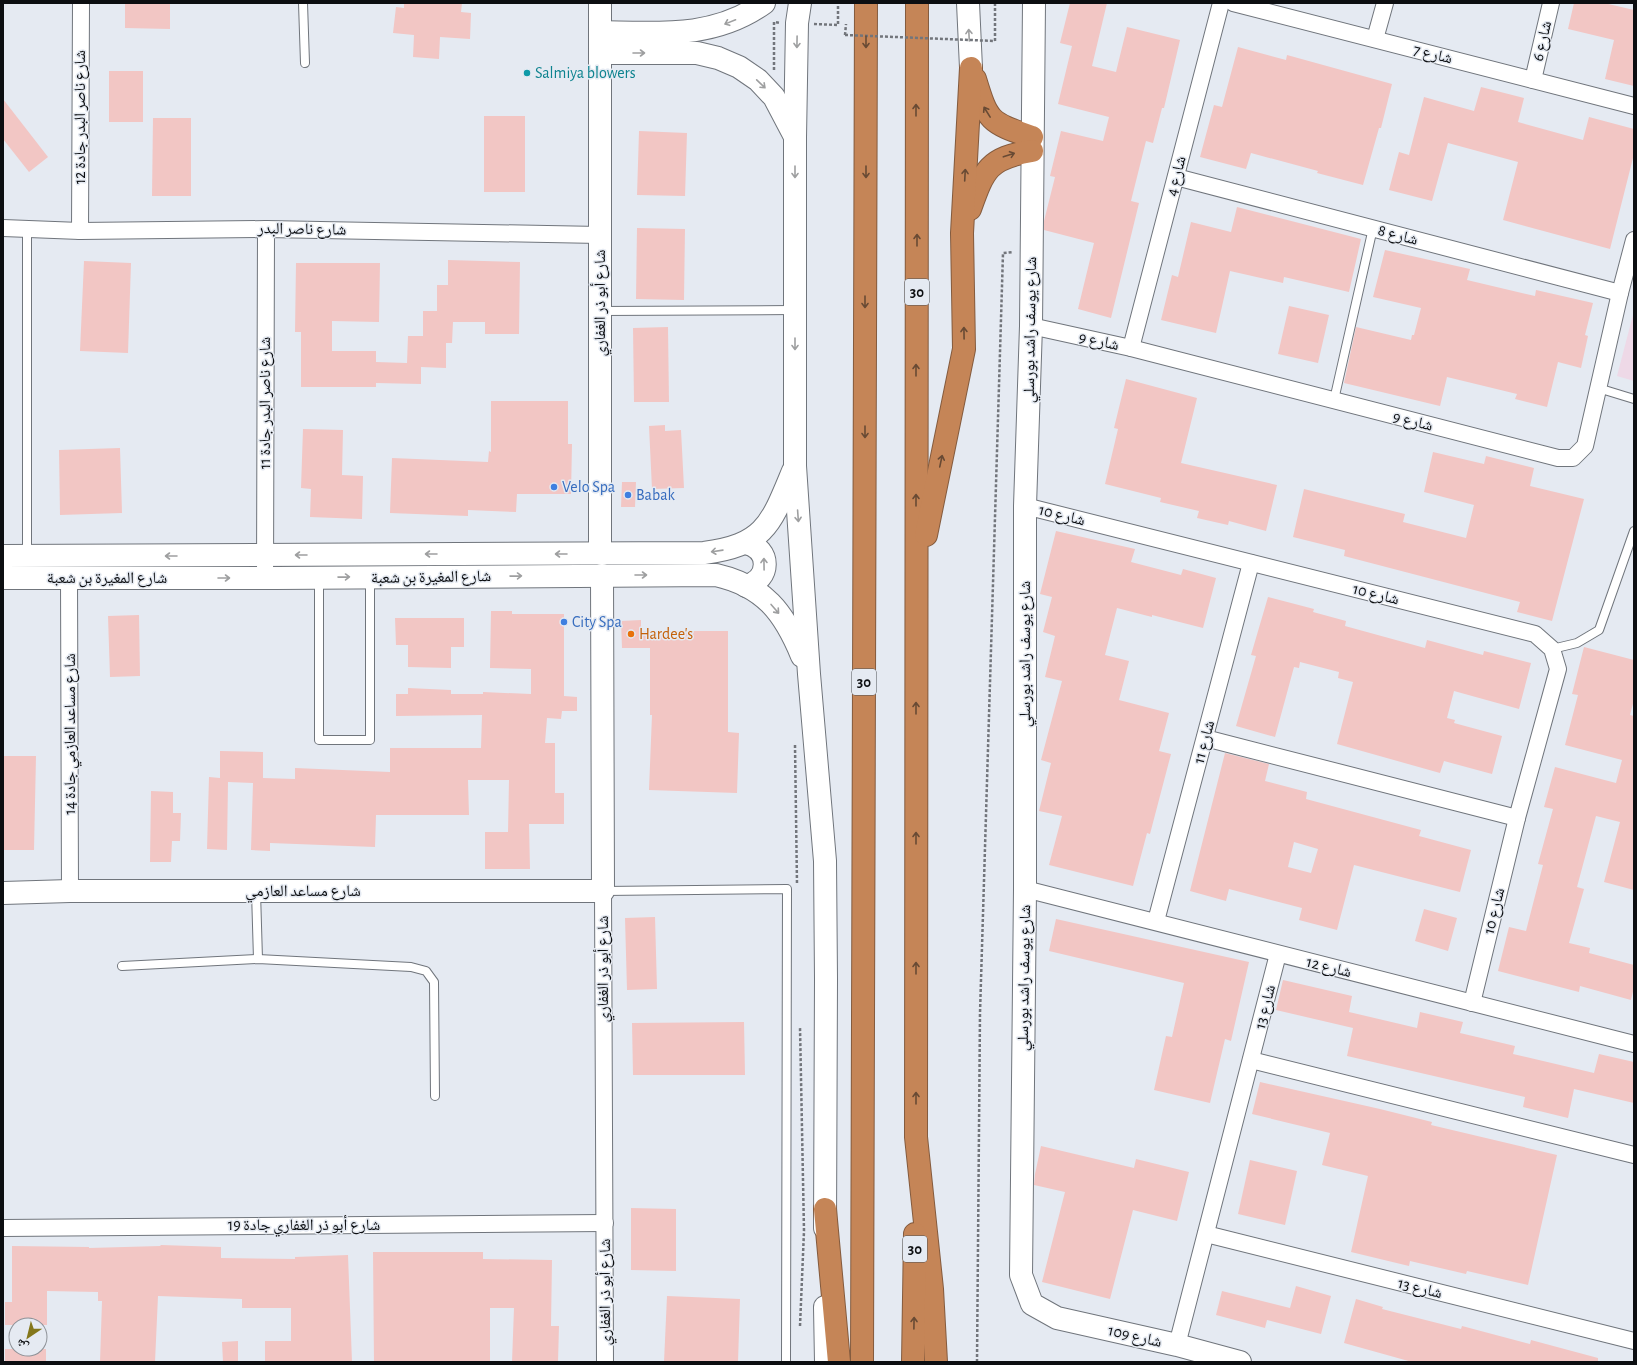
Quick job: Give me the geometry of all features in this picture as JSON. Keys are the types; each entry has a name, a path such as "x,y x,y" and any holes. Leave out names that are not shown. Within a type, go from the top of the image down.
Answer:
{"highway":[{"name":"30","path":"862,1362 866,3"},
{"name":"30","path":"913,1362 916,1136 917,3"},
{"path":"916,581 964,349 962,233 971,68"},
{"path":"971,68 982,104 990,117 1001,126 1032,144"},
{"path":"962,233 978,186 985,172 997,161 1032,144"},
{"path":"916,1136 932,1289 936,1362"},
{"path":"825,1209 839,1362"}],"street":[{"name":"شارع ناصر البدر جادة 12","path":"80,231 81,3"},
{"name":"شارع أبو ذر الغفاري","path":"600,3 600,553"},
{"path":"600,32 668,34 706,29 729,23 764,3"},
{"path":"968,3 971,68"},
{"name":"شارع يوسف راشد بورسلي","path":"1032,1304 1021,1275 1025,889 1025,506 1031,326 1034,3"},
{"name":"شارع 4","path":"1132,348 1221,3"},
{"name":"شارع 7","path":"1233,3 1634,106"},
{"path":"1375,39 1385,3"},
{"name":"شارع 6","path":"1533,80 1551,3"},
{"path":"799,13 795,137 795,466 809,674 825,861 826,1362"},
{"path":"600,53 697,53 718,58 739,67 752,76 774,97 795,137"},
{"name":"شارع 8","path":"1176,177 1620,293"},
{"name":"شارع ناصر البدر","path":"3,228 80,231 266,228 600,235"},
{"name":"شارع ناصر البدر جادة 11","path":"265,578 266,228"},
{"name":"شارع 9","path":"1031,326 1132,348 1558,458 1573,458 1585,446 1620,293 1634,240"},
{"name":"شارع المغيرة بن شعبة","path":"3,556 704,553 722,551 746,543 770,522 795,466"},
{"name":"شارع 10","path":"1025,506 1535,634 1552,648 1558,668 1517,818 1472,1003"},
{"path":"746,543 756,546 760,550 763,554 765,564 763,574 760,578 756,582 746,586"},
{"name":"شارع 11","path":"1156,921 1250,563"},
{"name":"شارع أبو ذر الغفاري","path":"602,575 605,1362"},
{"name":"شارع المغيرة بن شعبة","path":"3,578 319,578 716,575 733,579 746,586 764,598 784,619 792,632 809,674"},
{"name":"شارع مساعد العازمي جادة 14","path":"69,578 70,891"},
{"path":"1205,738 1517,818"},
{"name":"شارع 12","path":"1025,889 1156,921 1278,954 1634,1044"},
{"name":"شارع مساعد العازمي","path":"3,893 70,891 603,891"},
{"name":"شارع 13","path":"1177,1346 1278,954"},
{"path":"1251,1060 1634,1155"},
{"name":"شارع أبو ذر الغفاري جادة 19","path":"3,1228 605,1223"},
{"name":"شارع 13","path":"1206,1234 1634,1341"},
{"name":"شارع 109","path":"1032,1304 1057,1318 1240,1362"}],"lane":[{"path":"303,3 305,63"},
{"path":"1334,400 1373,228"},
{"path":"27,229 27,556"},
{"path":"600,311 795,310"},
{"path":"1598,388 1634,399"},
{"path":"1552,648 1578,643 1600,630 1634,531"},
{"path":"319,578 320,740 370,740 370,577"},
{"path":"603,891 787,889 786,1362"},
{"path":"256,891 258,959"},
{"path":"122,966 258,959 411,967 426,971 434,982 435,1096"}],"path":[{"path":"799,13 838,25 838,3"},
{"path":"845,36 995,42 996,3"},
{"path":"977,1362 980,1021 1003,253 1032,250"},
{"path":"794,741 798,889"},
{"path":"799,1331 804,1231 800,1024"}],"shaded area":[{"path":"1634,311 1634,381 1617,376"}],"building":[{"path":"125,3 170,3 170,29 125,28"},
{"path":"404,3 462,3 461,12 471,13 470,39 440,37 439,59 413,57 414,35 393,33 396,7 404,8"},
{"path":"1070,3 1107,3 1092,66 1116,72 1127,27 1180,40 1164,108 1162,108 1153,143 1146,141 1131,201 1139,203 1111,318 1078,309 1094,243 1044,230 1044,221 1055,177 1050,176 1061,131 1103,141 1109,117 1058,104 1072,46 1060,43"},
{"path":"1574,3 1604,3 1634,10 1634,86 1605,79 1614,40 1568,29"},
{"path":"1238,47 1286,60 1287,55 1392,84 1381,128 1379,128 1363,185 1251,153 1246,169 1200,157 1214,105 1222,107"},
{"path":"109,71 143,71 143,122 109,122"},
{"path":"1481,87 1524,98 1518,122 1583,140 1589,117 1634,129 1634,154 1610,249 1503,220 1518,162 1448,143 1432,201 1389,190 1399,152 1409,155 1424,97 1474,111"},
{"path":"3,99 48,157 29,172 3,139"},
{"path":"484,116 525,116 525,192 484,192"},
{"path":"153,118 191,118 191,196 152,196"},
{"path":"639,131 687,133 685,196 637,195"},
{"path":"1237,207 1361,239 1349,292 1284,277 1283,283 1230,271 1216,333 1161,320 1172,275 1178,277 1191,222 1231,232"},
{"path":"637,228 685,229 684,300 636,299"},
{"path":"1385,250 1470,269 1467,280 1535,296 1536,290 1593,303 1585,335 1588,336 1581,368 1558,362 1547,407 1515,399 1517,394 1447,377 1440,406 1344,383 1356,327 1411,340 1412,335 1414,335 1421,308 1373,297"},
{"path":"448,260 520,262 519,334 485,334 485,322 453,322 452,343 446,343 446,368 421,367 421,384 376,383 376,387 301,387 301,332 295,332 296,263 380,263 379,322 332,321 332,351 376,351 376,362 407,363 408,336 423,336 423,311 437,311 437,285 448,285"},
{"path":"84,261 131,263 128,353 80,351"},
{"path":"1289,306 1329,315 1318,363 1278,354"},
{"path":"668,327 669,402 634,402 633,328"},
{"path":"1126,379 1197,398 1181,463 1277,485 1266,531 1229,521 1228,525 1197,518 1199,511 1160,502 1161,498 1105,484 1118,429 1114,428"},
{"path":"491,401 568,401 568,444 572,444 571,494 517,494 516,512 468,510 468,516 390,513 392,458 488,462 489,451 491,452"},
{"path":"665,425 665,431 681,430 684,488 652,489 649,426"},
{"path":"303,429 343,430 342,475 363,476 362,519 310,517 311,489 301,488"},
{"path":"120,448 122,513 60,515 59,450"},
{"path":"1433,452 1484,464 1486,456 1534,468 1530,486 1584,499 1552,621 1517,612 1520,602 1344,556 1345,550 1293,537 1304,489 1405,514 1403,522 1466,538 1474,505 1424,492"},
{"name":"Babak","path":"622,482 636,482 635,507 621,507"},
{"path":"1056,531 1135,549 1131,562 1181,575 1183,569 1216,578 1203,628 1117,608 1105,655 1129,661 1119,700 1169,713 1159,751 1171,754 1150,834 1147,833 1133,886 1049,865 1062,816 1039,811 1051,763 1041,760 1062,681 1045,677 1055,636 1043,632 1052,597 1040,594"},
{"path":"1268,597 1314,609 1313,612 1346,621 1345,626 1425,648 1427,640 1483,655 1484,651 1531,663 1519,709 1454,691 1447,718 1455,720 1454,723 1502,736 1492,774 1444,761 1440,773 1337,744 1353,682 1338,678 1339,672 1300,662 1299,668 1294,667 1275,737 1236,726 1256,656 1251,655"},
{"path":"491,611 512,611 512,614 564,614 564,696 577,697 577,711 562,711 561,719 547,718 545,743 555,743 555,793 564,793 564,824 529,824 530,869 485,869 485,832 508,832 509,780 468,780 469,815 376,815 375,847 270,843 270,851 251,850 253,783 228,782 227,850 207,849 209,777 220,778 220,751 263,752 263,778 295,779 295,768 390,772 390,748 481,748 482,715 396,716 396,694 408,694 408,688 451,690 451,694 483,694 483,692 531,694 531,669 490,668"},
{"path":"139,615 140,676 110,677 108,616"},
{"path":"395,618 464,618 464,647 451,647 451,668 408,667 408,645 396,645"},
{"path":"641,620 641,631 728,631 728,732 739,733 737,793 649,790 652,715 650,715 650,648 622,648 621,621"},
{"path":"1584,647 1634,660 1634,700 1630,715 1634,716 1634,890 1604,882 1620,822 1596,816 1577,887 1584,889 1569,943 1590,948 1589,953 1634,965 1634,987 1631,1000 1580,986 1579,992 1498,971 1509,927 1526,931 1543,865 1538,864 1553,809 1544,807 1555,767 1616,783 1622,760 1565,745 1578,695 1572,694"},
{"path":"1225,753 1269,764 1265,781 1307,792 1306,799 1421,830 1419,836 1471,850 1460,892 1354,865 1337,930 1299,920 1302,908 1229,889 1226,901 1190,891","holes":["1294,842 1318,849 1311,873 1288,867"]},
{"path":"3,756 36,756 34,850 3,850"},
{"path":"151,791 173,792 173,813 181,813 180,841 172,841 171,862 150,862"},
{"path":"1424,909 1457,918 1448,951 1415,941"},
{"path":"655,917 657,989 627,990 625,918"},
{"path":"1056,919 1249,962 1231,1041 1225,1039 1210,1103 1154,1090 1166,1036 1172,1037 1184,983 1049,951"},
{"path":"1283,980 1352,996 1349,1012 1417,1028 1420,1012 1463,1022 1460,1033 1515,1046 1513,1054 1594,1073 1599,1054 1634,1062 1634,1103 1574,1089 1568,1118 1523,1107 1525,1097 1347,1056 1353,1028 1276,1010"},
{"path":"744,1022 745,1075 633,1075 632,1023"},
{"path":"1260,1082 1380,1109 1432,1122 1431,1125 1557,1155 1528,1285 1467,1271 1466,1274 1410,1261 1409,1266 1351,1252 1368,1176 1322,1165 1330,1133 1252,1114"},
{"path":"1041,1146 1134,1168 1136,1159 1189,1172 1177,1221 1133,1210 1110,1299 1042,1282 1065,1192 1034,1185"},
{"path":"1250,1160 1297,1171 1285,1225 1238,1214"},
{"path":"631,1208 676,1209 676,1271 631,1270"},
{"path":"12,1246 89,1248 160,1246 221,1247 221,1258 295,1259 295,1257 348,1255 352,1362 265,1362 265,1341 291,1341 291,1308 242,1308 242,1299 158,1296 155,1362 100,1362 102,1301 98,1301 98,1292 47,1291 47,1317 8,1317 8,1325 5,1325 5,1302 12,1302"},
{"path":"373,1252 483,1252 483,1259 552,1260 551,1326 559,1326 558,1362 512,1362 514,1308 490,1308 490,1362 374,1362"},
{"path":"1296,1286 1331,1296 1321,1334 1267,1320 1265,1328 1216,1315 1222,1291 1290,1308"},
{"path":"667,1296 740,1299 738,1362 664,1362"},
{"path":"1356,1299 1383,1307 1382,1309 1461,1329 1462,1326 1530,1344 1531,1340 1598,1358 1598,1362 1412,1362 1344,1343"},
{"path":"238,1341 238,1362 223,1362 222,1342"},
{"path":"5,1349 8,1349 8,1357 46,1357 46,1362 5,1362"}],"place":[{"name":"Salmiya blowers","path":"527,73"},
{"name":"Velo Spa","path":"554,487"},
{"name":"Babak","path":"628,495"},
{"name":"City Spa","path":"564,622"},
{"name":"Hardee's","path":"631,634"}]}
